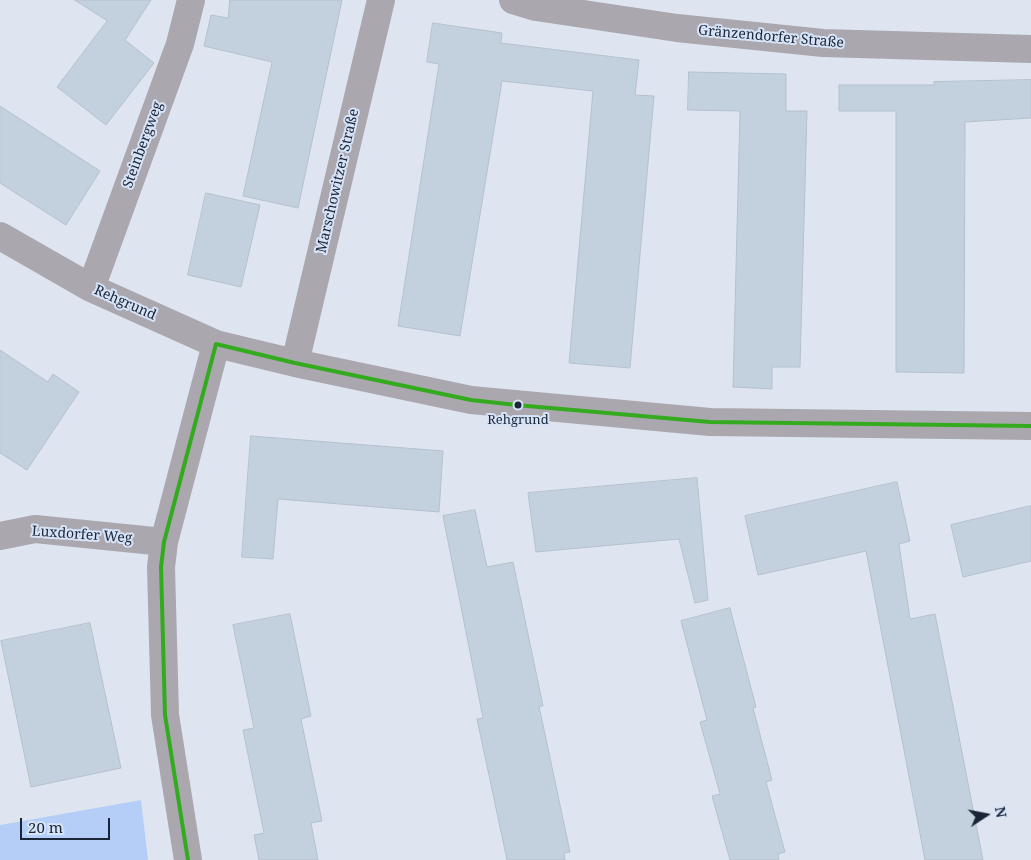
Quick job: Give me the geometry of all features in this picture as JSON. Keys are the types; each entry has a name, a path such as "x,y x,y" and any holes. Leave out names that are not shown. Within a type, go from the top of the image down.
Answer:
{"street":[{"name":"Steinbergweg","path":"91,288 180,44 191,0"},
{"name":"Marschowitzer Straße","path":"295,362 381,0"},
{"name":"Gränzendorfer Straße","path":"513,0 536,7 677,28 823,43 1031,49"},
{"name":"Rehgrund","path":"0,236 91,288 216,344 471,400 710,422 1031,426"},
{"path":"188,860 165,715 161,566 164,542 216,344"},
{"name":"Luxdorfer Weg","path":"0,536 35,529 164,542"}],"shaded area":[{"path":"141,800 148,860 0,860 0,825"}],"building":[{"path":"75,0 151,0 125,40 154,63 106,125 57,87 107,21"},
{"path":"230,0 342,0 298,208 243,196 272,62 204,46 211,15 228,18"},
{"path":"433,23 502,33 501,43 639,60 635,95 654,96 630,368 569,363 593,91 502,81 460,336 398,326 439,64 427,62"},
{"path":"689,72 786,74 786,111 807,111 800,367 772,367 772,389 733,387 740,111 688,110"},
{"path":"1031,80 1031,118 965,122 964,373 896,372 896,111 839,111 839,85 934,85 934,82"},
{"path":"0,106 100,171 66,225 0,183"},
{"path":"206,193 260,205 241,287 188,275"},
{"path":"0,350 48,382 53,374 79,392 27,470 0,453"},
{"path":"251,436 443,451 439,512 278,499 273,559 242,557"},
{"path":"697,478 708,600 695,603 679,539 536,552 528,493"},
{"path":"897,482 910,541 899,544 910,619 935,614 983,860 925,860 866,551 758,575 745,516"},
{"path":"1031,506 1031,561 963,577 951,525"},
{"path":"475,510 487,567 513,562 543,706 539,706 570,852 564,853 565,860 507,860 477,719 483,718 443,516"},
{"path":"730,608 756,707 753,708 772,780 766,782 785,852 778,854 779,860 730,860 712,796 720,794 700,722 707,720 681,621"},
{"path":"290,614 311,716 301,719 322,821 311,823 318,860 259,860 254,835 264,833 243,730 254,728 233,625"},
{"path":"90,623 121,768 31,787 1,641"}],"transit line":[{"path":"216,344 295,363 471,400 516,405 710,422 1031,426"},
{"path":"188,860 165,715 161,567 164,542 216,344"}],"place":[{"name":"Rehgrund","path":"518,405"}]}
